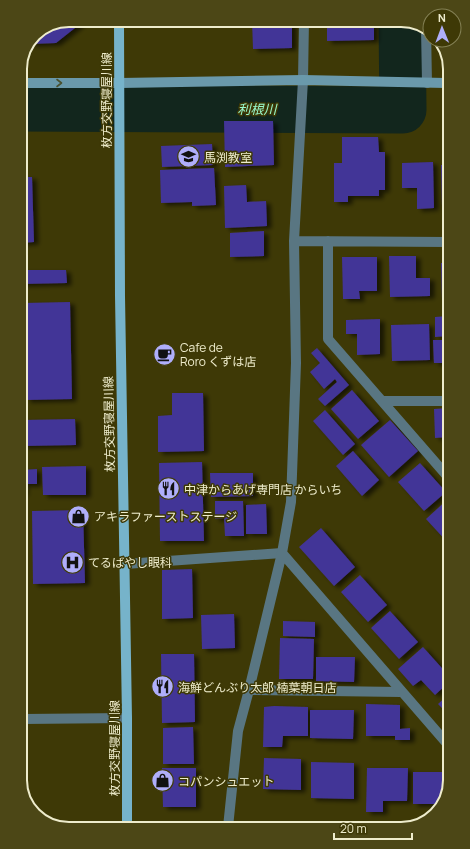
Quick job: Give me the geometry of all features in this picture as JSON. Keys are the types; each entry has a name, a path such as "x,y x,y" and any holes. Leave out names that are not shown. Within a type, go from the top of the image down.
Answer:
{"main road":[{"name":"枚方交野寝屋川線","path":"119,27 120,296 127,718 127,822"}],"street":[{"path":"229,822 238,732 282,553 291,495 296,363 294,241 303,80 304,27"},
{"path":"426,48 427,83"},
{"path":"27,83 303,80 443,83"},
{"path":"294,241 443,242"},
{"path":"328,241 328,339 443,471"},
{"path":"382,401 443,401"},
{"path":"124,564 282,553"},
{"path":"282,553 443,739"},
{"path":"249,690 401,692"},
{"path":"27,719 127,718"}],"building":[{"path":"76,27 56,43 35,44 41,37 53,30"},
{"path":"252,27 292,27 292,48 253,49"},
{"path":"327,27 374,27 374,40 327,41"},
{"path":"442,111 443,111 443,153"},
{"path":"224,121 273,121 274,165 225,167"},
{"path":"342,137 378,137 379,152 385,152 385,190 379,190 379,196 348,196 348,202 334,202 334,163 342,163"},
{"path":"212,144 213,165 162,167 161,146"},
{"path":"433,162 434,208 417,209 417,188 402,188 402,163"},
{"path":"441,165 443,165 443,207"},
{"path":"214,168 216,205 192,206 192,202 161,203 160,170"},
{"path":"27,177 32,177 34,242 27,243"},
{"path":"246,185 247,202 266,201 267,226 225,228 224,186"},
{"path":"264,231 264,256 230,257 230,233"},
{"path":"389,256 416,256 416,278 430,278 430,296 390,297"},
{"path":"342,257 377,257 377,291 359,291 360,299 343,299"},
{"path":"441,263 443,263 443,300"},
{"path":"27,270 66,270 67,283 27,284"},
{"path":"70,302 72,399 27,400 27,303"},
{"path":"443,316 443,336 435,337 435,317"},
{"path":"380,319 380,354 357,355 357,334 346,334 346,320"},
{"path":"429,324 430,360 392,361 391,325"},
{"path":"433,340 443,340 443,363 434,363"},
{"path":"317,348 349,385 325,406 318,399 337,382 335,379 324,389 310,372 320,363 311,353"},
{"path":"352,390 379,421 358,439 331,409"},
{"path":"172,393 203,393 204,451 158,452 158,416 172,415"},
{"path":"443,408 443,437 435,438 434,409"},
{"path":"325,410 355,444 343,455 313,421"},
{"path":"75,419 76,445 27,446 27,420"},
{"path":"390,420 418,451 389,477 361,445"},
{"path":"353,451 379,480 362,496 336,466"},
{"path":"202,462 204,541 160,541 159,463"},
{"path":"420,463 443,489 443,495 424,511 398,482"},
{"path":"86,466 86,495 43,495 42,467"},
{"path":"37,469 37,484 27,484 27,470"},
{"path":"210,473 253,473 253,496 211,497"},
{"path":"215,501 243,501 244,536 225,536 224,518 215,519"},
{"path":"266,504 267,534 246,534 246,505"},
{"path":"443,504 443,537 426,519"},
{"path":"83,510 85,583 33,584 32,511"},
{"path":"321,528 355,567 334,586 299,547"},
{"path":"192,569 193,618 162,619 162,570"},
{"path":"360,575 387,605 368,622 341,592"},
{"path":"390,611 418,642 399,659 371,628"},
{"path":"234,614 235,648 202,649 201,615"},
{"path":"283,621 315,622 315,637 283,636"},
{"path":"280,638 314,639 313,679 279,679"},
{"path":"423,647 443,669 443,688 435,695 421,680 413,686 398,669"},
{"path":"161,654 194,654 195,722 162,723"},
{"path":"316,657 355,657 354,682 316,681"},
{"path":"443,699 443,709 438,704"},
{"path":"366,704 400,705 400,729 410,728 410,740 395,740 395,736 366,736"},
{"path":"264,707 308,707 308,736 283,736 282,747 263,747"},
{"path":"310,710 354,710 353,739 310,738"},
{"path":"193,727 194,764 163,764 163,728"},
{"path":"264,758 301,759 301,790 263,789"},
{"path":"311,762 354,763 354,799 311,798"},
{"path":"162,768 196,768 196,807 163,807"},
{"path":"367,768 408,768 407,801 383,801 383,812 366,812"},
{"path":"413,772 443,772 441,794 436,804 413,804"}],"waterway":[{"name":"利根川","path":"27,108 403,110 402,27"}],"place":[{"name":"馬渕教室","path":"188,157"},
{"name":"Cafe de Roro くずは店","path":"164,354"},
{"name":"中津からあげ専門店 からいち","path":"168,489"},
{"name":"アキラファーストステージ","path":"78,516"},
{"name":"てるばやし眼科","path":"73,562"},
{"name":"海鮮どんぶり太郎 楠葉朝日店","path":"163,687"},
{"name":"コパンシュエット","path":"163,781"}]}
